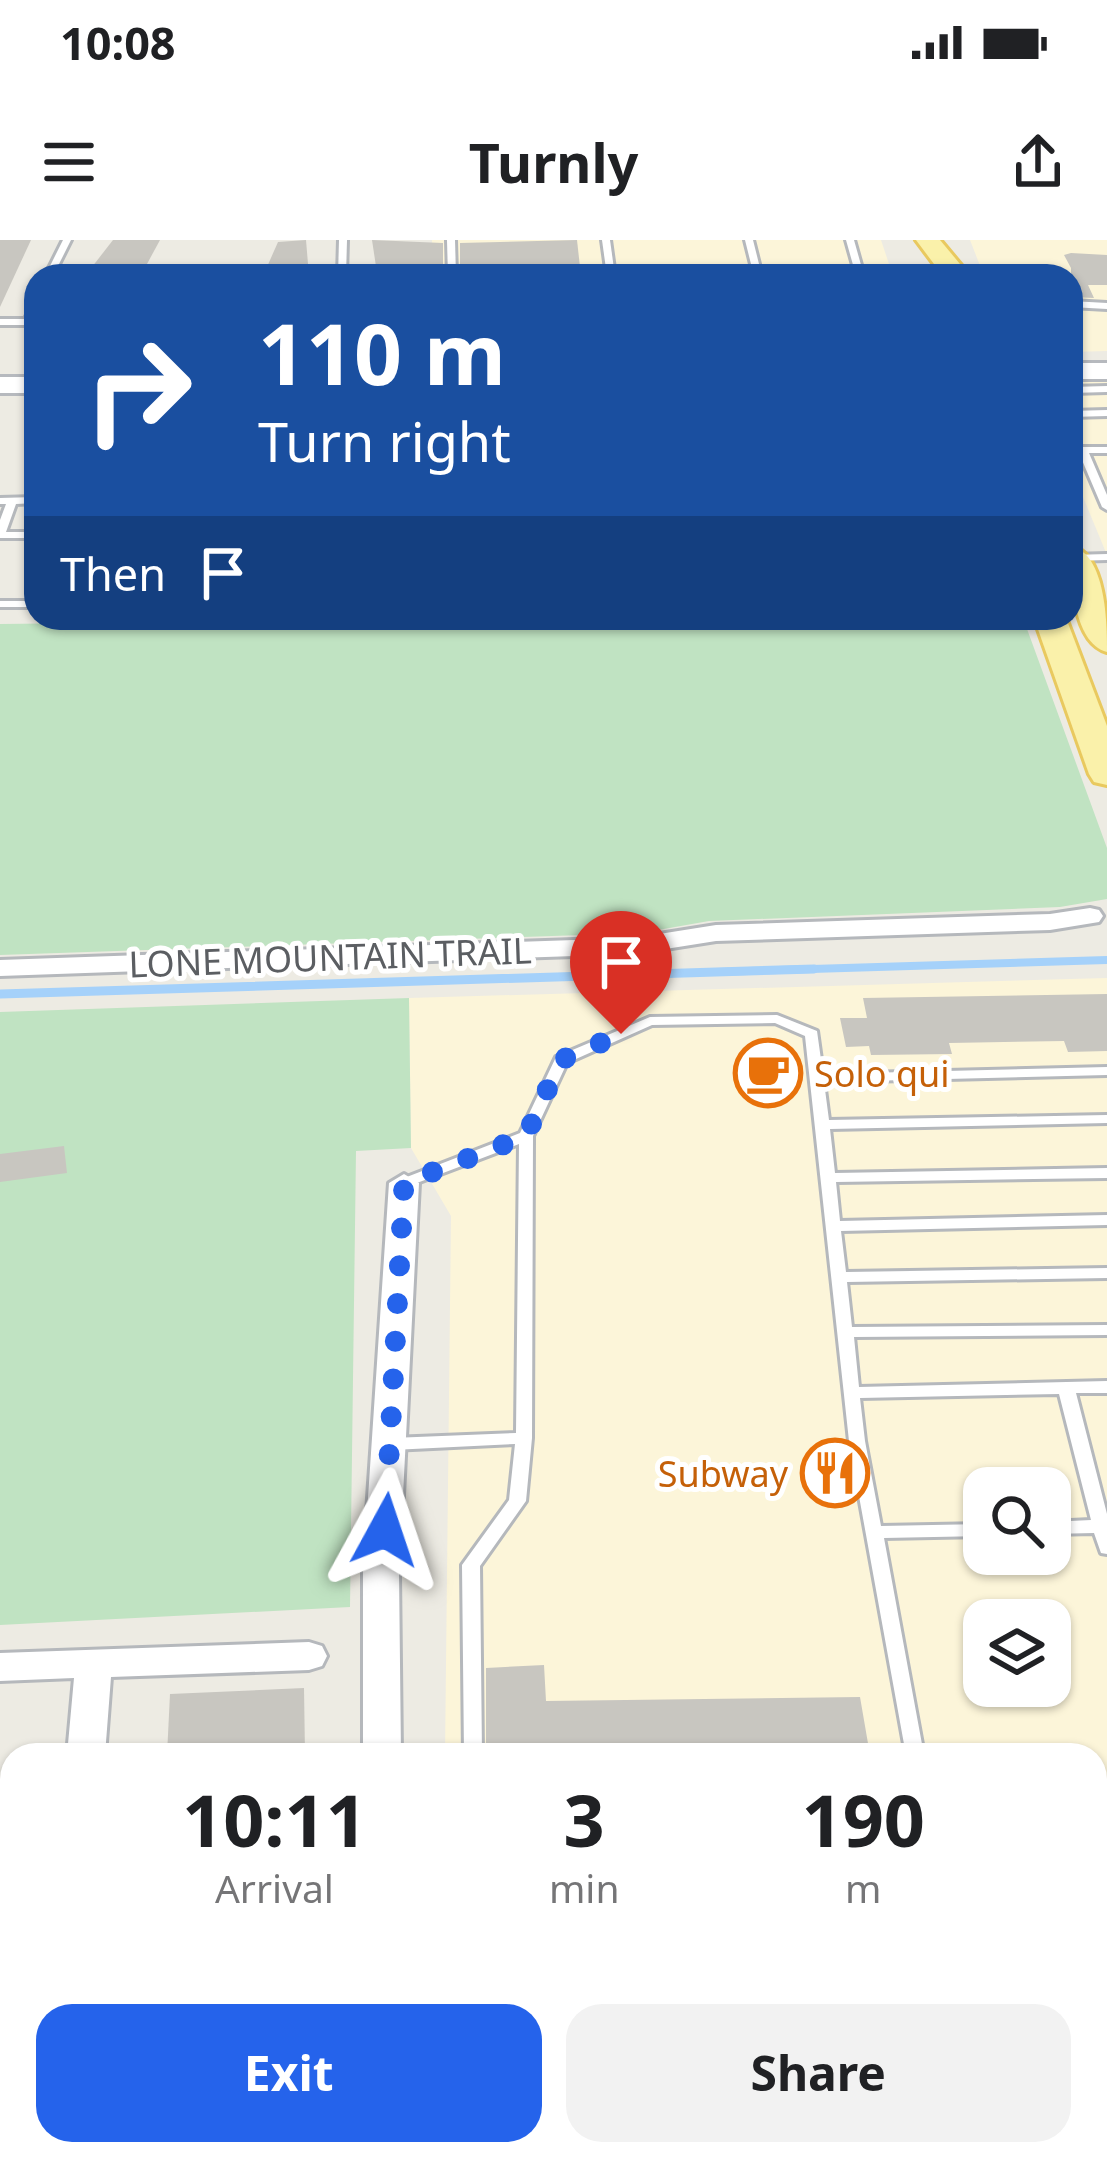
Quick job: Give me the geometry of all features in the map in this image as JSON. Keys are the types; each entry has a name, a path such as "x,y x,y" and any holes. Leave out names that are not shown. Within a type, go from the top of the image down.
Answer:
{"main road":[{"path":"928,240 949,264"},
{"path":"1083,585 1107,642"},
{"path":"1055,630 1106,767"}],"street":[{"name":"LONE MOUNTAIN TRAIL","path":"0,968 634,946 716,933 1050,922 1099,914"},
{"path":"382,1743 381,1573 404,1183"},
{"path":"0,1667 309,1656"},
{"path":"87,1743 94,1663"}],"lane":[{"path":"1083,461 1107,507"},
{"path":"0,535 6,501"},
{"path":"473,1743 471,1565 517,1501 524,1438 526,1136 561,1060 650,1021 777,1019 812,1034 852,1393 913,1743"},
{"path":"817,1078 1107,1071"},
{"path":"823,1125 1107,1119"},
{"path":"404,1183 526,1136"},
{"path":"829,1178 1107,1173"},
{"path":"834,1226 1107,1220"},
{"path":"839,1277 1107,1274"},
{"path":"845,1332 1107,1330"},
{"path":"852,1393 1107,1387"},
{"path":"1066,1388 1107,1548"},
{"path":"392,1444 524,1438"},
{"path":"1071,1528 1105,1527"},
{"path":"874,1532 963,1530"}],"shaded area":[{"path":"432,240 881,240 889,264 431,264"},
{"path":"970,240 1107,240 1107,351 1083,352 1083,264 979,264"},
{"path":"1107,377 1107,555 1083,497 1083,378"},
{"path":"1107,978 1107,1743 445,1743 451,1216 411,1148 409,998"}],"green space":[{"path":"0,624 24,624 24,630 1027,630 1107,848 1107,899 1060,907 709,921 641,933 0,955"},
{"path":"409,998 411,1148 356,1151 350,1607 0,1625 0,1012"}],"building":[{"path":"0,240 31,240 0,307"},
{"path":"113,240 160,240 147,264 94,264"},
{"path":"306,240 308,264 268,264 278,242"},
{"path":"372,240 443,243 443,264 376,264"},
{"path":"577,240 580,264 460,264 460,243"},
{"path":"1064,255 1107,255 1107,285 1088,285 1094,298 1083,298 1083,264 1069,264"},
{"path":"1107,994 1107,1051 1068,1052 1064,1041 949,1043 952,1054 871,1055 869,1046 846,1047 840,1018 867,1018 863,998"},
{"path":"64,1146 67,1173 0,1182 0,1154"},
{"path":"544,1665 546,1701 860,1697 868,1743 486,1743 486,1668"},
{"path":"304,1688 305,1743 168,1743 170,1694"}],"waterway":[{"path":"717,972 1107,960"},
{"path":"0,994 814,969"}],"place":[{"name":"Solo qui","path":"768,1073"},
{"name":"Subway","path":"835,1473"}],"route":[{"path":"385,1530 404,1183 526,1136 561,1060 621,1034"}]}
